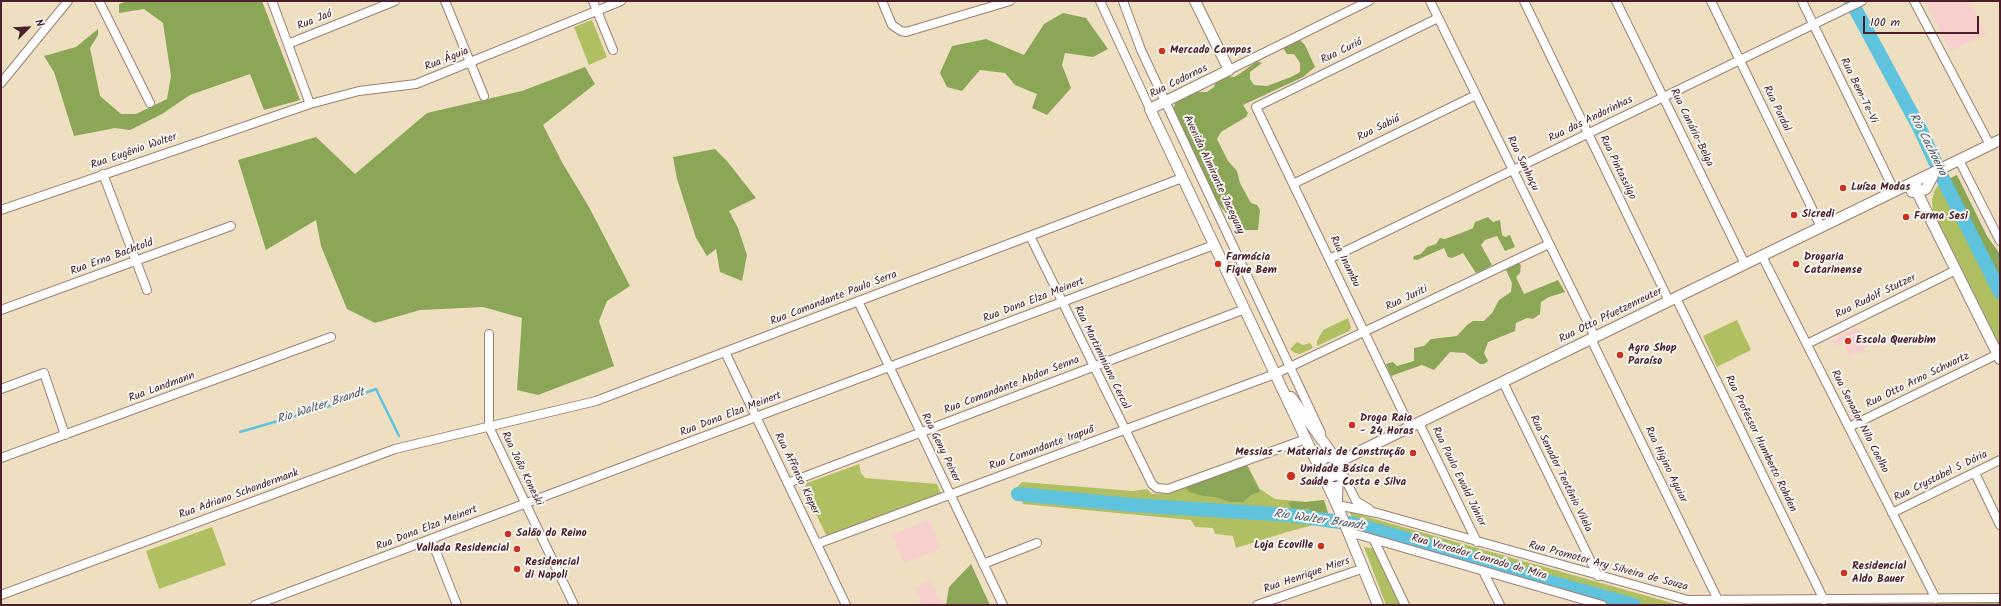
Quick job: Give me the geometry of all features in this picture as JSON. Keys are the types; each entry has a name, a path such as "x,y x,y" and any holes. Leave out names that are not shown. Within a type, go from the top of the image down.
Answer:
{"main road":[{"path":"1199,2 1229,70"},
{"name":"Rua Codornas","path":"1150,110 1229,70"},
{"name":"Avenida Almirante Jaceguay","path":"1150,110 1343,518 1378,605"},
{"name":"Rua Otto Pfuetzenreuter","path":"1321,471 1323,459 1328,456 1337,464 1414,425 2000,140"},
{"path":"1921,191 1939,170"},
{"path":"1916,182 1921,191 1934,226 1999,357"},
{"name":"Rua Otto Pfuetzenreuter","path":"1895,192 1921,191"},
{"name":"Avenida Almirante Jaceguay","path":"1275,374 1326,444 1337,464"},
{"path":"1321,471 1330,476 1337,464"},
{"path":"1337,464 1337,505"}],"street":[{"path":"1,83 68,1"},
{"path":"99,1 150,103"},
{"path":"272,1 310,104"},
{"name":"Rua Jaó","path":"288,44 395,1"},
{"path":"444,1 484,96"},
{"path":"593,1 613,50"},
{"name":"Rua Águia","path":"273,115 359,91 416,84 621,1"},
{"path":"882,1 892,25 901,31 906,32 1010,1"},
{"name":"Avenida Almirante Jaceguay","path":"1100,1 1150,110"},
{"name":"Avenida Almirante Jaceguay","path":"1123,1 1136,38 1326,444"},
{"name":"Rua Codornas","path":"1229,70 1369,1"},
{"name":"Rua Sanhaçu","path":"1430,1 1549,244 1593,338"},
{"name":"Rua Pintassilgo","path":"1524,1 1588,133 1673,299"},
{"name":"Rua Canário-Belga","path":"1616,1 1745,264"},
{"name":"Rua Pardal","path":"1711,1 1821,228"},
{"name":"Rua Bem-Te-Vi","path":"1802,1 1895,192"},
{"name":"Rua das Andorinhas","path":"1329,259 1861,1"},
{"path":"1914,1 1990,146"},
{"name":"Rua Curió","path":"1256,107 1438,18"},
{"name":"Rua Sabiá","path":"1293,184 1476,95"},
{"name":"Rua Inambu","path":"1256,107 1364,332 1414,425"},
{"name":"Rua Eugênio Wolter","path":"1,210 273,115"},
{"path":"1959,160 2000,241"},
{"path":"103,174 147,290"},
{"name":"Rua Comandante Paulo Serra","path":"489,426 596,401 1182,178"},
{"name":"Rua Erna Bachtold","path":"1,310 232,226"},
{"name":"Rua Martiminiano Cercal","path":"1030,236 1147,478 1157,488 1168,489 1306,439"},
{"name":"Rua Juriti","path":"1275,374 1549,244"},
{"name":"Rua Dona Elza Meinert","path":"255,605 1214,245"},
{"name":"Rua Senador Nilo Coelho","path":"1762,256 1936,599"},
{"name":"Rua Rudolf Stutzer","path":"1807,344 1956,270"},
{"name":"Rua Professor Humberto Rohden","path":"1673,299 1824,600"},
{"name":"Rua Geny Peixer","path":"858,301 1003,605"},
{"name":"Rua Comandante Abdon Senna","path":"788,483 1245,309"},
{"name":"Rua João Koneski","path":"489,334 489,426 574,605"},
{"name":"Rua Landmann","path":"1,458 331,337"},
{"name":"Rua Higino Aguiar","path":"1593,338 1720,603"},
{"name":"Rua Affonso Kieper","path":"725,352 846,605"},
{"name":"Rua Otto Arno Schwartz","path":"1849,427 1999,357"},
{"path":"1,389 44,373 65,435"},
{"name":"Rua Comandante Irapuã","path":"817,544 1275,374"},
{"name":"Rua Senador Teotônio Vilela","path":"1503,382 1598,576"},
{"name":"Rua Paulo Ewald Júnior","path":"1414,425 1477,542"},
{"name":"Rua Adriano Schondermank","path":"1,595 385,453 489,426"},
{"name":"Rua Crystabel S Dória","path":"1892,513 2000,460"},
{"name":"Avenida Almirante Jaceguay","path":"1337,464 1356,501 1377,513"},
{"path":"1975,473 2000,525"},
{"name":"Rua Promotor Ary Silveira de Souza","path":"1337,505 1377,513 1680,599 1720,603 2000,598"},
{"name":"Rua Vereador Conrado de Mira","path":"1348,530 1374,540 1602,605"},
{"path":"431,539 457,605"},
{"path":"1374,540 1405,605"},
{"path":"983,564 1037,543"},
{"name":"Rua Henrique Miers","path":"1257,605 1364,568"},
{"path":"1483,571 1500,605"}],"shaded area":[{"path":"1925,1 1969,1 1986,34 1951,51"},
{"name":"Escola Querubim","path":"1857,327 1867,347 1864,349 1865,352 1860,355 1858,352 1849,356 1843,342 1835,346 1832,340"},
{"path":"929,520 940,549 904,563 892,534"},
{"path":"931,580 942,605 922,605 914,588"}],"green space":[{"path":"127,1 262,1 300,100 264,110 250,74 190,95 162,114 130,130 115,128 74,136 54,72 44,56 76,47 98,29 98,35 90,48 100,96 121,114 136,114 167,99 171,76 163,23 144,9 119,13 119,4"},
{"path":"1063,13 1086,18 1108,49 1093,57 1065,53 1062,65 1071,88 1047,115 1032,108 1037,94 1015,85 1005,73 980,70 962,91 947,87 940,73 952,46 986,39 1024,55 1044,24"},
{"path":"592,20 607,57 589,65 574,27"},
{"path":"1300,40 1305,45 1315,67 1303,77 1243,105 1248,113 1246,117 1221,132 1217,139 1228,161 1237,171 1240,183 1251,203 1257,205 1260,210 1258,230 1241,230 1232,215 1225,212 1214,198 1173,111 1175,104 1181,96 1192,92 1207,92 1214,87 1216,81 1221,75 1234,77 1257,61 1262,63 1250,72 1250,79 1254,85 1267,86 1291,77 1300,72 1300,63 1294,54 1287,54 1283,48"},
{"path":"585,67 595,84 543,125 563,164 589,207 630,286 607,301 599,321 614,366 538,395 517,390 522,318 483,307 420,310 375,323 347,309 321,246 316,220 266,250 238,160 316,137 355,174 427,113 522,91"},
{"path":"715,149 727,161 756,198 729,211 738,228 747,255 742,281 720,272 716,249 707,256 696,238 677,179 673,157"},
{"path":"1957,175 1987,236 2000,254 2000,292 1944,181"},
{"path":"1944,181 2000,292 2000,346 1933,211 1932,201 1934,192 1938,185"},
{"path":"1488,217 1493,222 1500,220 1502,235 1505,237 1510,235 1515,247 1505,251 1497,236 1485,240 1481,245 1492,265 1485,269 1476,273 1463,253 1452,258 1448,257 1444,248 1417,260 1413,259 1414,256 1421,254 1427,247 1436,244 1440,238 1445,239 1469,230 1473,228 1475,222"},
{"path":"1516,261 1521,265 1520,273 1516,277 1524,294 1558,280 1565,292 1549,297 1541,302 1540,314 1533,319 1527,318 1516,323 1515,331 1488,342 1484,353 1488,361 1484,364 1480,364 1465,353 1450,352 1434,370 1422,365 1391,376 1386,364 1393,362 1397,366 1414,361 1414,348 1424,346 1431,339 1457,336 1473,321 1484,321 1492,313 1499,300 1511,292 1512,283 1506,270"},
{"path":"1348,318 1351,328 1349,331 1317,346 1317,341 1323,330"},
{"path":"1737,320 1751,350 1717,367 1703,336"},
{"path":"1297,342 1303,345 1310,343 1313,348 1300,354 1295,353 1290,349"},
{"path":"1246,463 1260,489 1275,499 1306,502 1324,500 1330,520 1332,520 1236,548 1233,536 1215,534 1213,528 1195,527 1191,520 1023,504 1016,488 1022,482 1133,491 1147,489 1152,494 1168,493"},
{"path":"1246,463 1260,492 1251,495 1243,502 1230,502 1215,497 1203,496 1190,492 1184,487"},
{"path":"859,464 861,473 865,478 937,484 941,493 939,500 828,539 804,489 807,483"},
{"path":"1324,500 1330,520 1318,518 1308,508 1293,511 1288,503 1292,501 1306,502"},
{"path":"1350,512 1679,605 1626,605 1356,531"},
{"path":"212,527 226,565 159,589 146,551"},
{"path":"1364,547 1376,549 1402,605 1386,605"},
{"path":"971,564 990,605 946,605 949,587"},
{"path":"2000,602 2000,605 1818,605"}],"waterway":[{"name":"Rio Cachoeira","path":"1851,1 1920,129 1944,181 2000,292"},
{"name":"Rio Walter Brandt","path":"240,432 333,405 376,389 399,436"},
{"name":"Rio Walter Brandt","path":"1018,494 1132,505 1290,515 1354,524 1502,566 1528,576 1634,605"}],"place":[{"name":"Mercado Campos","path":"1162,51"},
{"name":"Luíza Modas","path":"1843,188"},
{"name":"Sicredi","path":"1794,215"},
{"name":"Farma Sesi","path":"1906,217"},
{"name":"Farmácia Fique Bem","path":"1218,264"},
{"name":"Drogaria Catarinense","path":"1796,264"},
{"name":"Escola Querubim","path":"1848,341"},
{"name":"Agro Shop Paraíso","path":"1620,355"},
{"name":"Droga Raia - 24 Horas","path":"1352,425"},
{"name":"Messias - Materiais de Construção","path":"1413,453"},
{"name":"Unidade Básica de Saúde - Costa e Silva","path":"1291,476"},
{"name":"Salão do Reino","path":"508,534"},
{"name":"Loja Ecoville","path":"1321,546"},
{"name":"Vallada Residencial","path":"517,549"},
{"name":"Residencial di Napoli","path":"517,569"},
{"name":"Residencial Aldo Bauer","path":"1844,573"}]}
